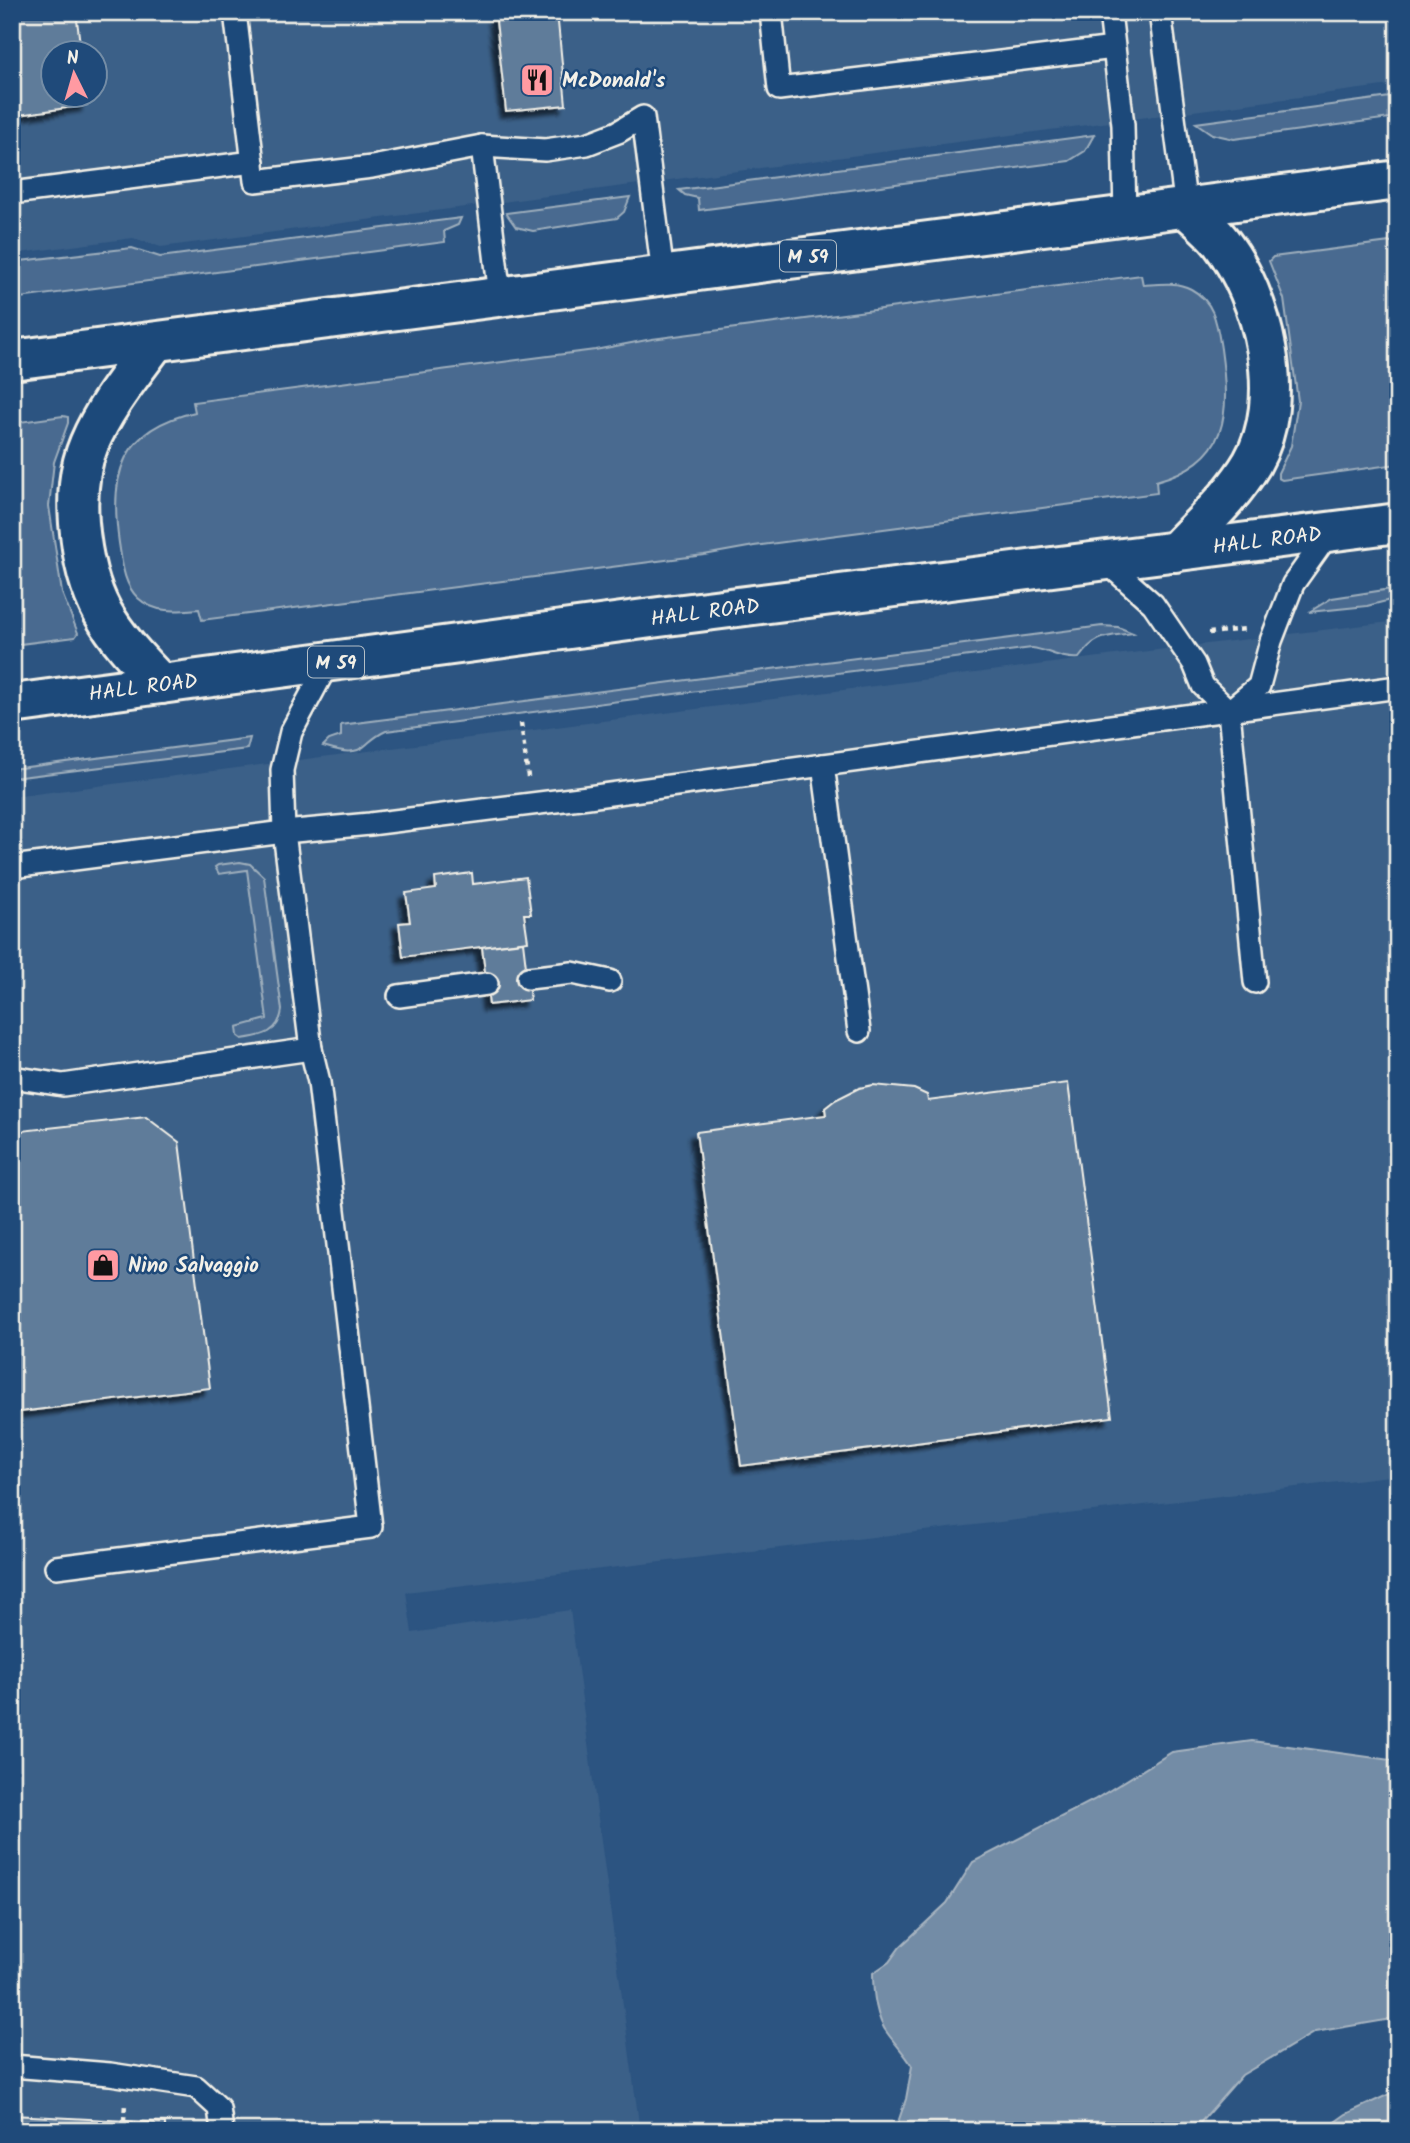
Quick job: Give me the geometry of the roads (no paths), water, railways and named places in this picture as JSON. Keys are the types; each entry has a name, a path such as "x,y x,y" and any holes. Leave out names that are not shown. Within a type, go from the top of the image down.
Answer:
{"highway":[{"name":"M 59","path":"12,360 1398,180"},
{"path":"1174,552 1234,488 1251,464 1266,430 1270,402 1267,356 1253,297 1220,240 1186,208"},
{"path":"155,341 114,397 99,424 80,473 77,498 82,556 91,590 115,632 161,684"},
{"name":"HALL ROAD","path":"12,704 659,617 1398,523"}],"lane":[{"path":"235,12 255,181 372,167 482,146 545,150 587,144 618,132 643,117 663,275"},
{"path":"771,12 779,89 1114,48"},
{"path":"1110,12 1125,154 1125,216"},
{"path":"1160,12 1186,208"},
{"path":"482,146 500,296"},
{"path":"12,193 253,162"},
{"path":"1228,711 1259,686 1271,641 1293,584 1330,532"},
{"path":"1105,561 1153,604 1194,664 1203,686 1228,711 1255,982"},
{"path":"56,1567 371,1527 319,1082 311,1049 284,832 284,754 299,714 328,663"},
{"path":"12,867 531,804 1398,687"},
{"path":"823,765 859,1031"},
{"path":"528,978 572,973 610,981"},
{"path":"399,996 487,984"},
{"path":"12,1077 63,1086 311,1049"},
{"path":"12,2066 110,2074 196,2087 219,2108 222,2131"}],"place":[{"name":"McDonald's","path":"537,80"},
{"name":"Nino Salvaggio","path":"103,1265"}]}
